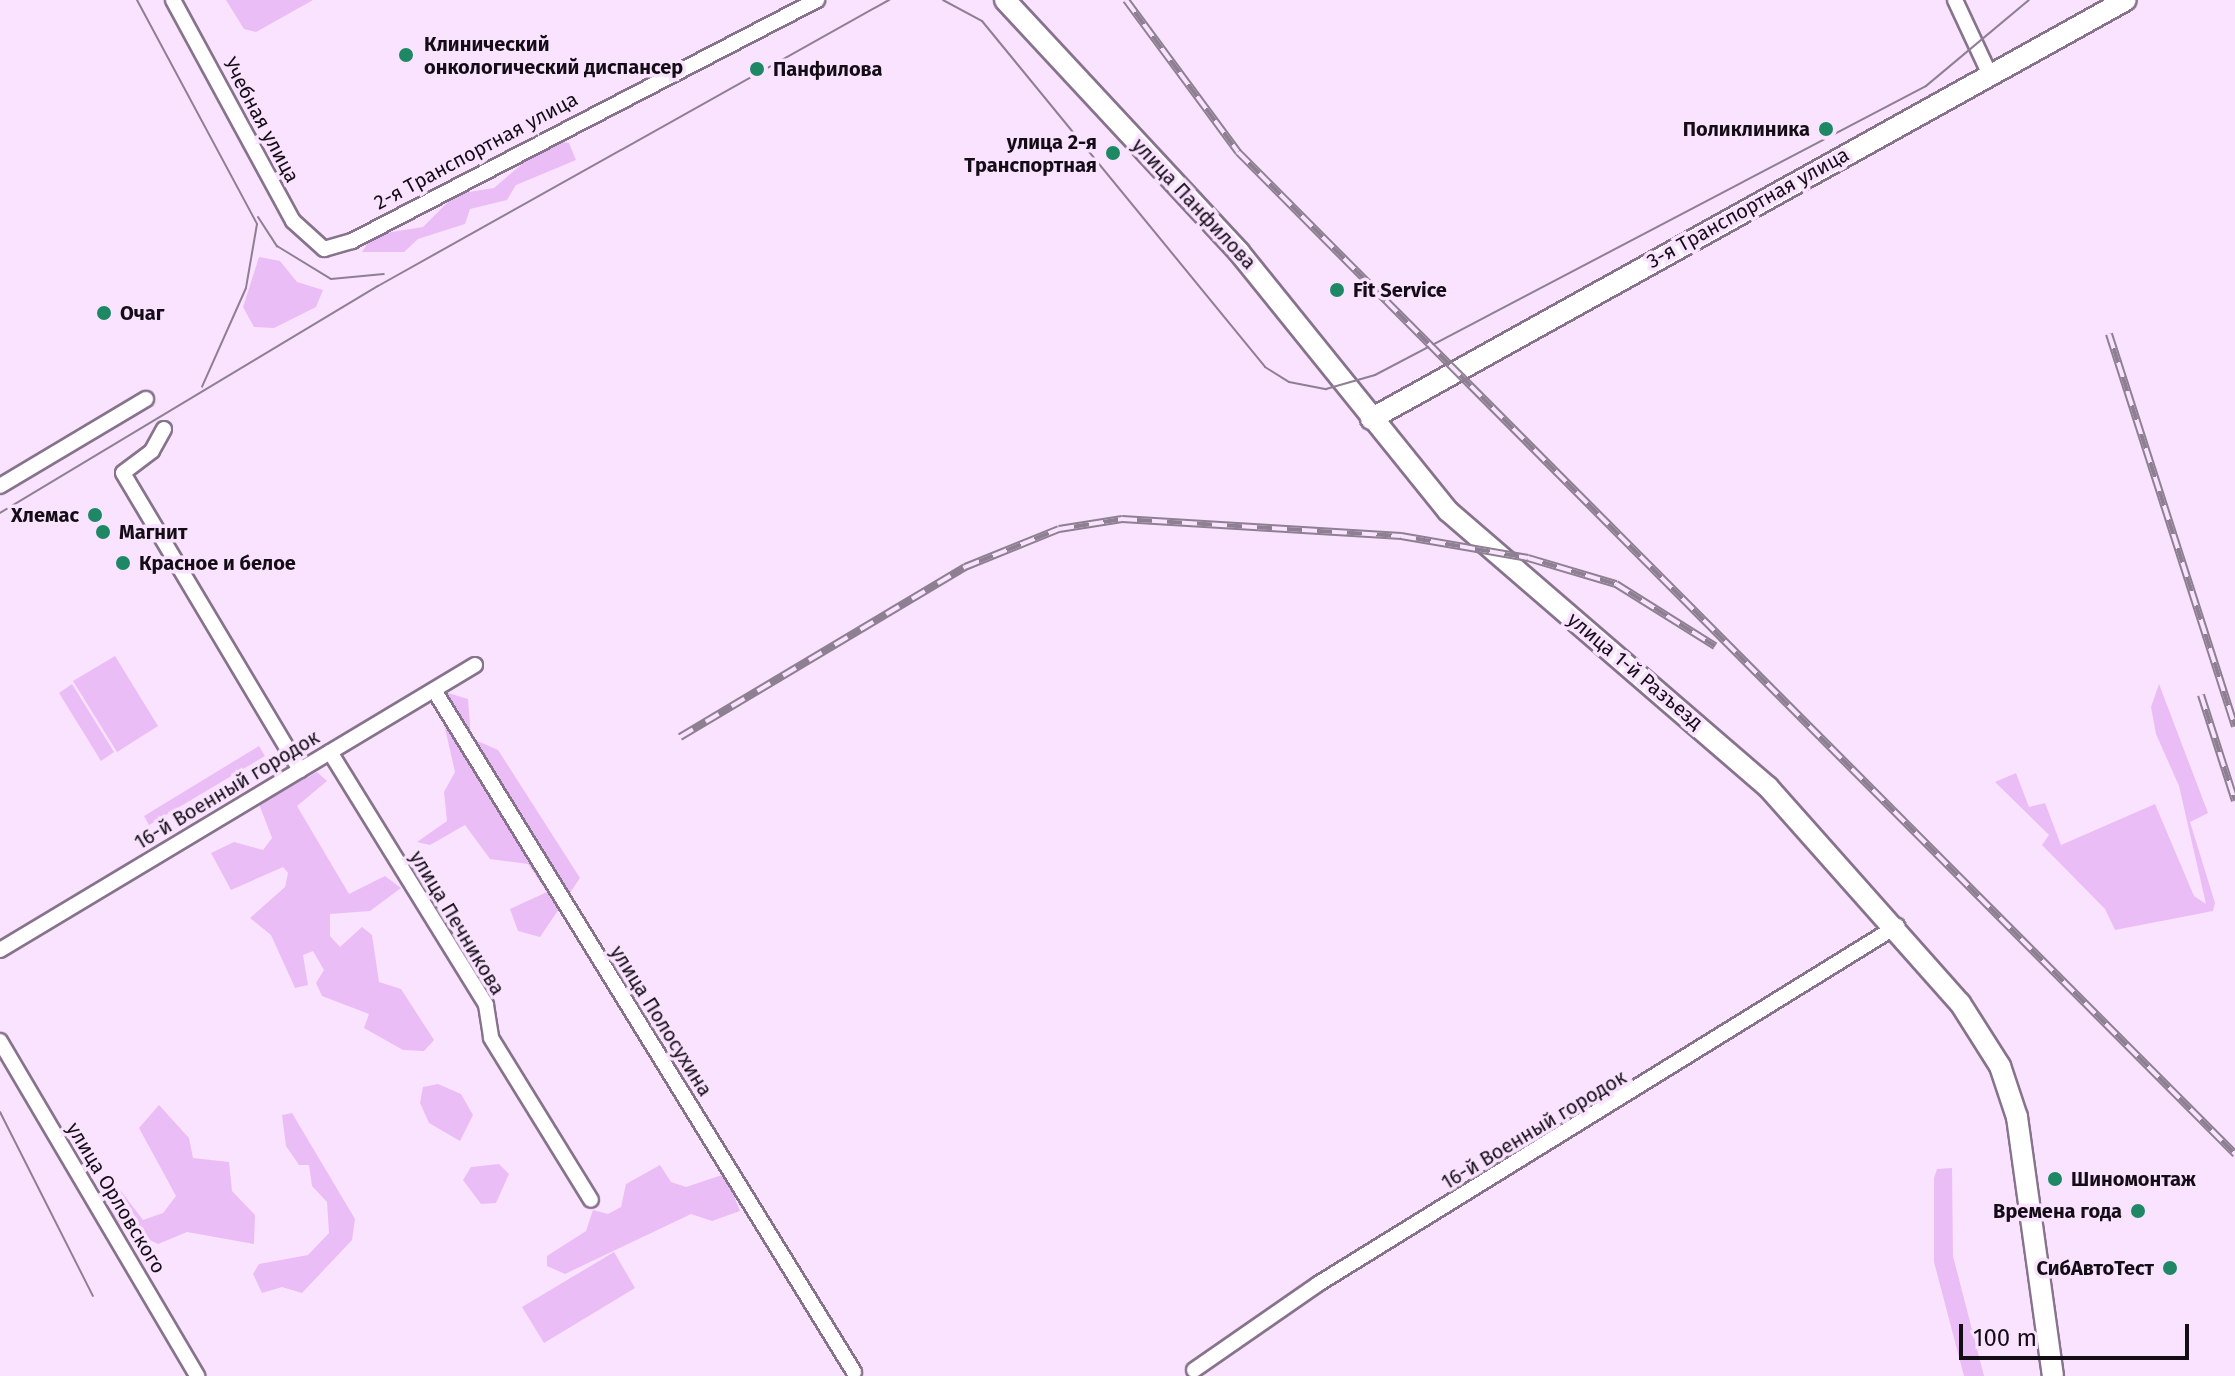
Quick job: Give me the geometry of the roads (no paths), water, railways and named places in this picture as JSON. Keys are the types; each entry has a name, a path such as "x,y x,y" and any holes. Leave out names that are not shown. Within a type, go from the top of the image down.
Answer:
{"main road":[{"name":"улица Панфилова","path":"1005,0 1239,252 1371,419"},
{"name":"3-я Транспортная улица","path":"1371,419 2126,0"},
{"name":"улица 1-й Разъезд","path":"1371,419 1448,511 1745,766 1897,926 1982,1032 2010,1093 2053,1376"}],"street":[{"name":"Учебная улица","path":"173,0 293,221 324,249"},
{"name":"2-я Транспортная улица","path":"324,249 352,241 817,0"},
{"path":"1955,0 1990,75"},
{"path":"0,486 146,399"},
{"path":"164,429 152,451 123,473 300,770"},
{"name":"16-й Военный городок","path":"0,950 475,665"},
{"name":"улица Полосухина","path":"434,690 854,1372"},
{"name":"улица Печникова","path":"330,752 486,1005 491,1038 591,1200"},
{"name":"16-й Военный городок","path":"1194,1370 1318,1284 1897,926"},
{"name":"улица Орловского","path":"0,1041 197,1376"}],"tram line":[{"path":"137,0 257,224 246,288 202,387"},
{"path":"0,513 378,286 889,0"},
{"path":"943,0 982,21 1265,367 1289,382 1326,389 1375,375 1926,86 2029,0"},
{"path":"258,217 277,246 331,279 384,274"},
{"path":"0,1112 93,1296"}],"railway":[{"path":"1126,0 1238,152 2235,1154"},
{"path":"2109,334 2235,726"},
{"path":"680,737 965,567 1059,529 1122,519 1401,536 1528,558 1616,584 1715,646"},
{"path":"2201,695 2235,801"}],"place":[{"name":"Клинический онкологический диспансер","path":"406,55"},
{"name":"Панфилова","path":"757,69"},
{"name":"Поликлиника","path":"1826,129"},
{"name":"улица 2-я Транспортная","path":"1113,153"},
{"name":"Fit Service","path":"1337,290"},
{"name":"Очаг","path":"104,313"},
{"name":"Хлемас","path":"95,515"},
{"name":"Магнит","path":"103,532"},
{"name":"Красное и белое","path":"123,563"},
{"name":"Шиномонтаж","path":"2055,1179"},
{"name":"Времена года","path":"2138,1211"},
{"name":"СибАвтоТест","path":"2170,1268"}]}
